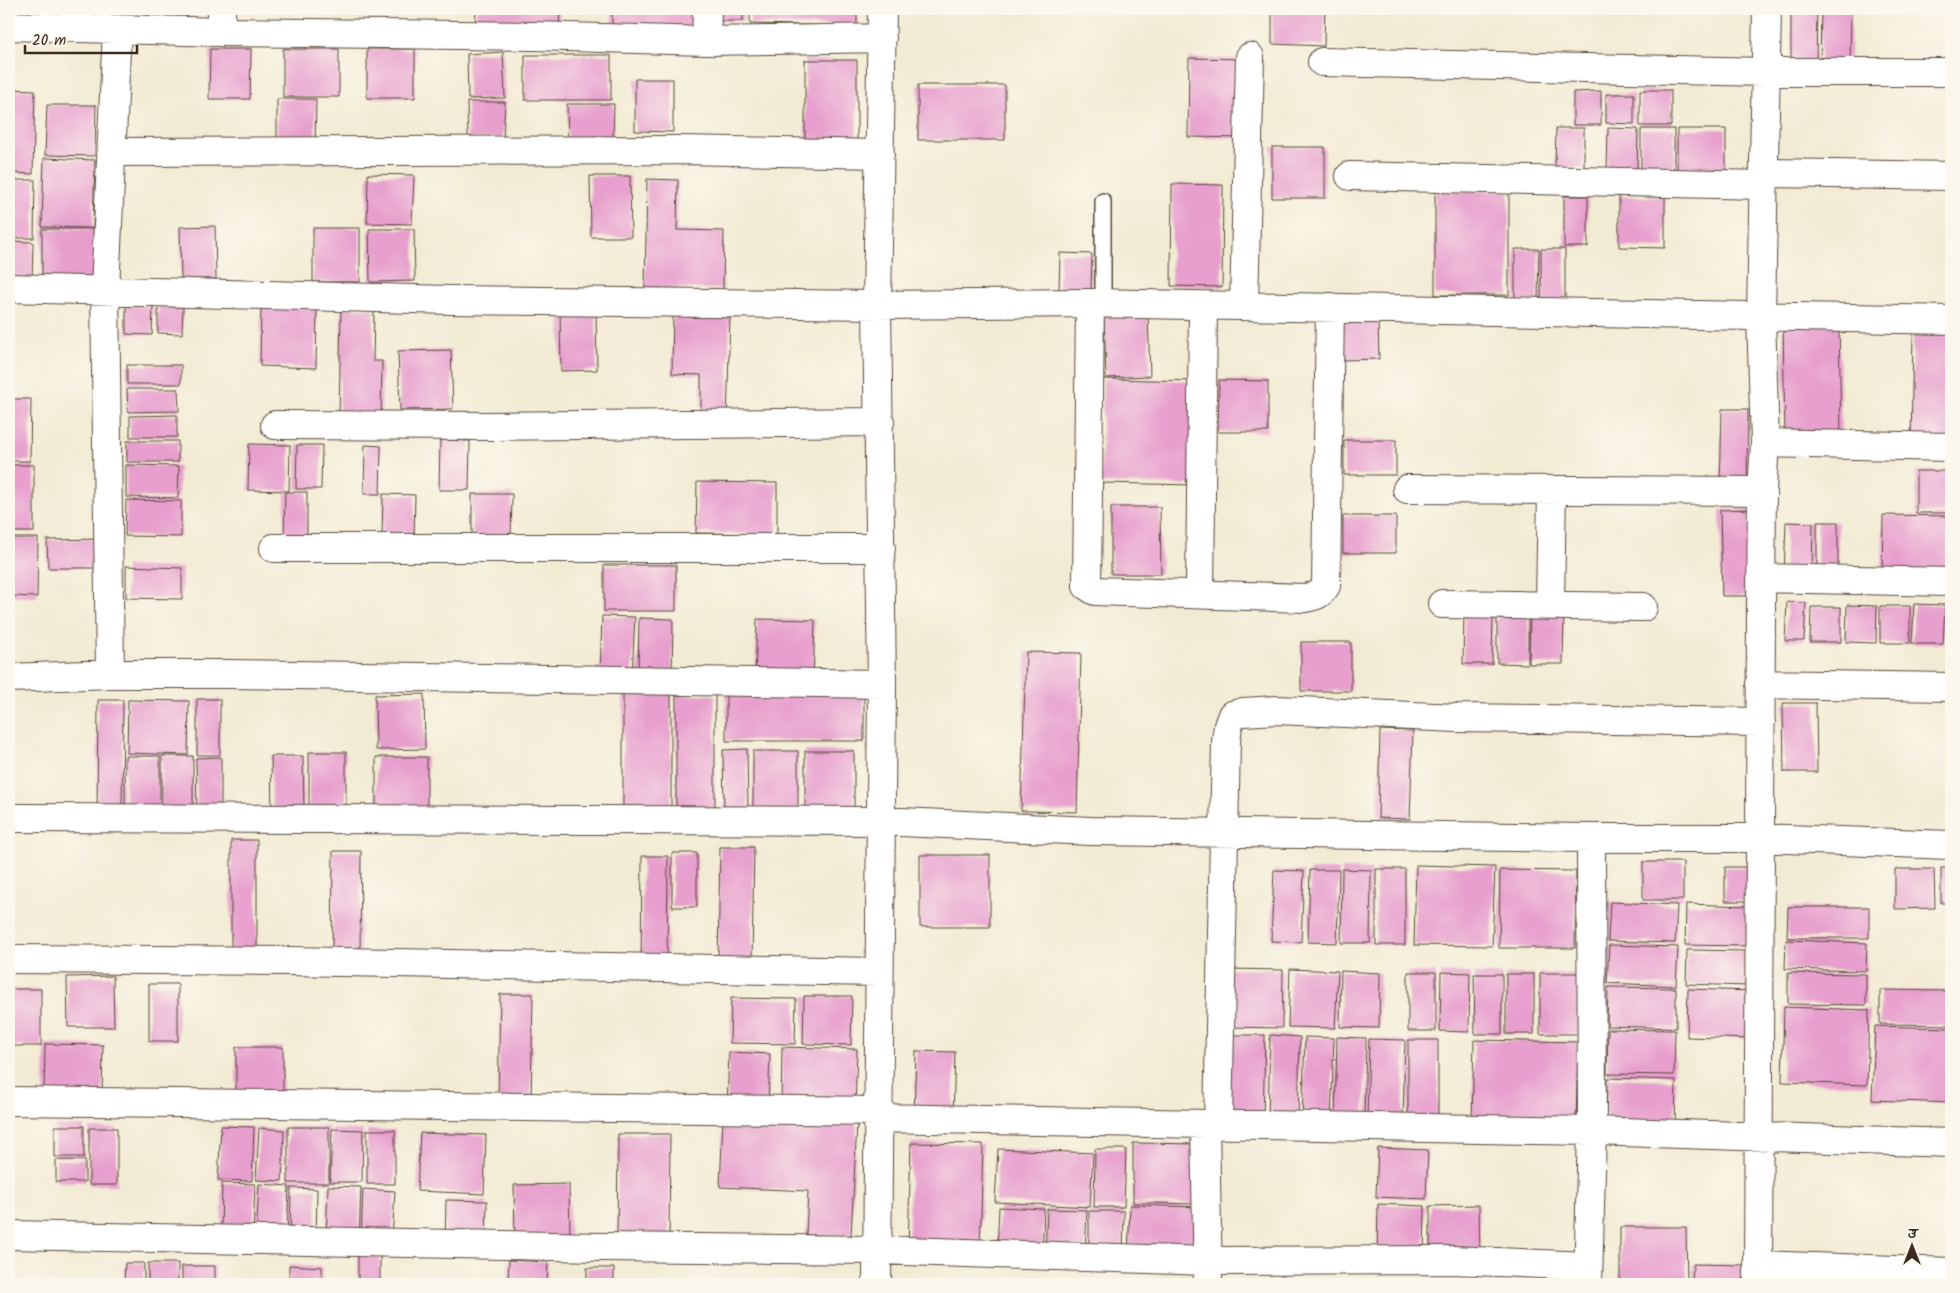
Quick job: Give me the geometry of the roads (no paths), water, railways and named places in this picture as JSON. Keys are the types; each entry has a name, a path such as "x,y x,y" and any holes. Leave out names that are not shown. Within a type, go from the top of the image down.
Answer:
{"street":[{"path":"706,41 707,9"},
{"path":"877,1284 882,684 877,305 882,9"},
{"path":"1767,9 1761,316 1765,443 1762,491 1760,684 1758,1274 1951,1272"},
{"path":"9,26 48,18 117,29 221,20 532,36 706,41 882,38"},
{"path":"110,674 105,290 117,29"},
{"path":"1244,306 1250,58"},
{"path":"1322,62 1766,72 1951,72"},
{"path":"112,152 680,150 880,154"},
{"path":"1350,176 1764,179 1951,176"},
{"path":"9,288 450,300 877,305 1096,304 1330,307 1951,320"},
{"path":"1096,304 1087,586 1095,591 1305,598 1317,596 1322,593 1326,586 1330,307"},
{"path":"1200,594 1203,306"},
{"path":"275,425 489,426 880,422"},
{"path":"1765,443 1951,447"},
{"path":"1407,488 1762,491"},
{"path":"1550,604 1552,490"},
{"path":"274,548 881,548"},
{"path":"1762,578 1951,582"},
{"path":"1442,604 1550,604 1643,607"},
{"path":"9,678 110,674 228,674 882,684"},
{"path":"1760,684 1951,687"},
{"path":"1208,1273 1228,726 1232,715 1243,712 1277,710 1457,718 1761,722"},
{"path":"9,818 880,820 1091,830 1591,838 1760,838 1951,845"},
{"path":"9,1234 601,1247 877,1250 1208,1273 1452,1260 1588,1275 1592,1131 1591,838"},
{"path":"9,959 298,961 879,972"},
{"path":"9,1101 878,1114 1212,1124 1592,1131 1951,1143"}],"lane":[{"path":"1096,304 1103,201"}]}
